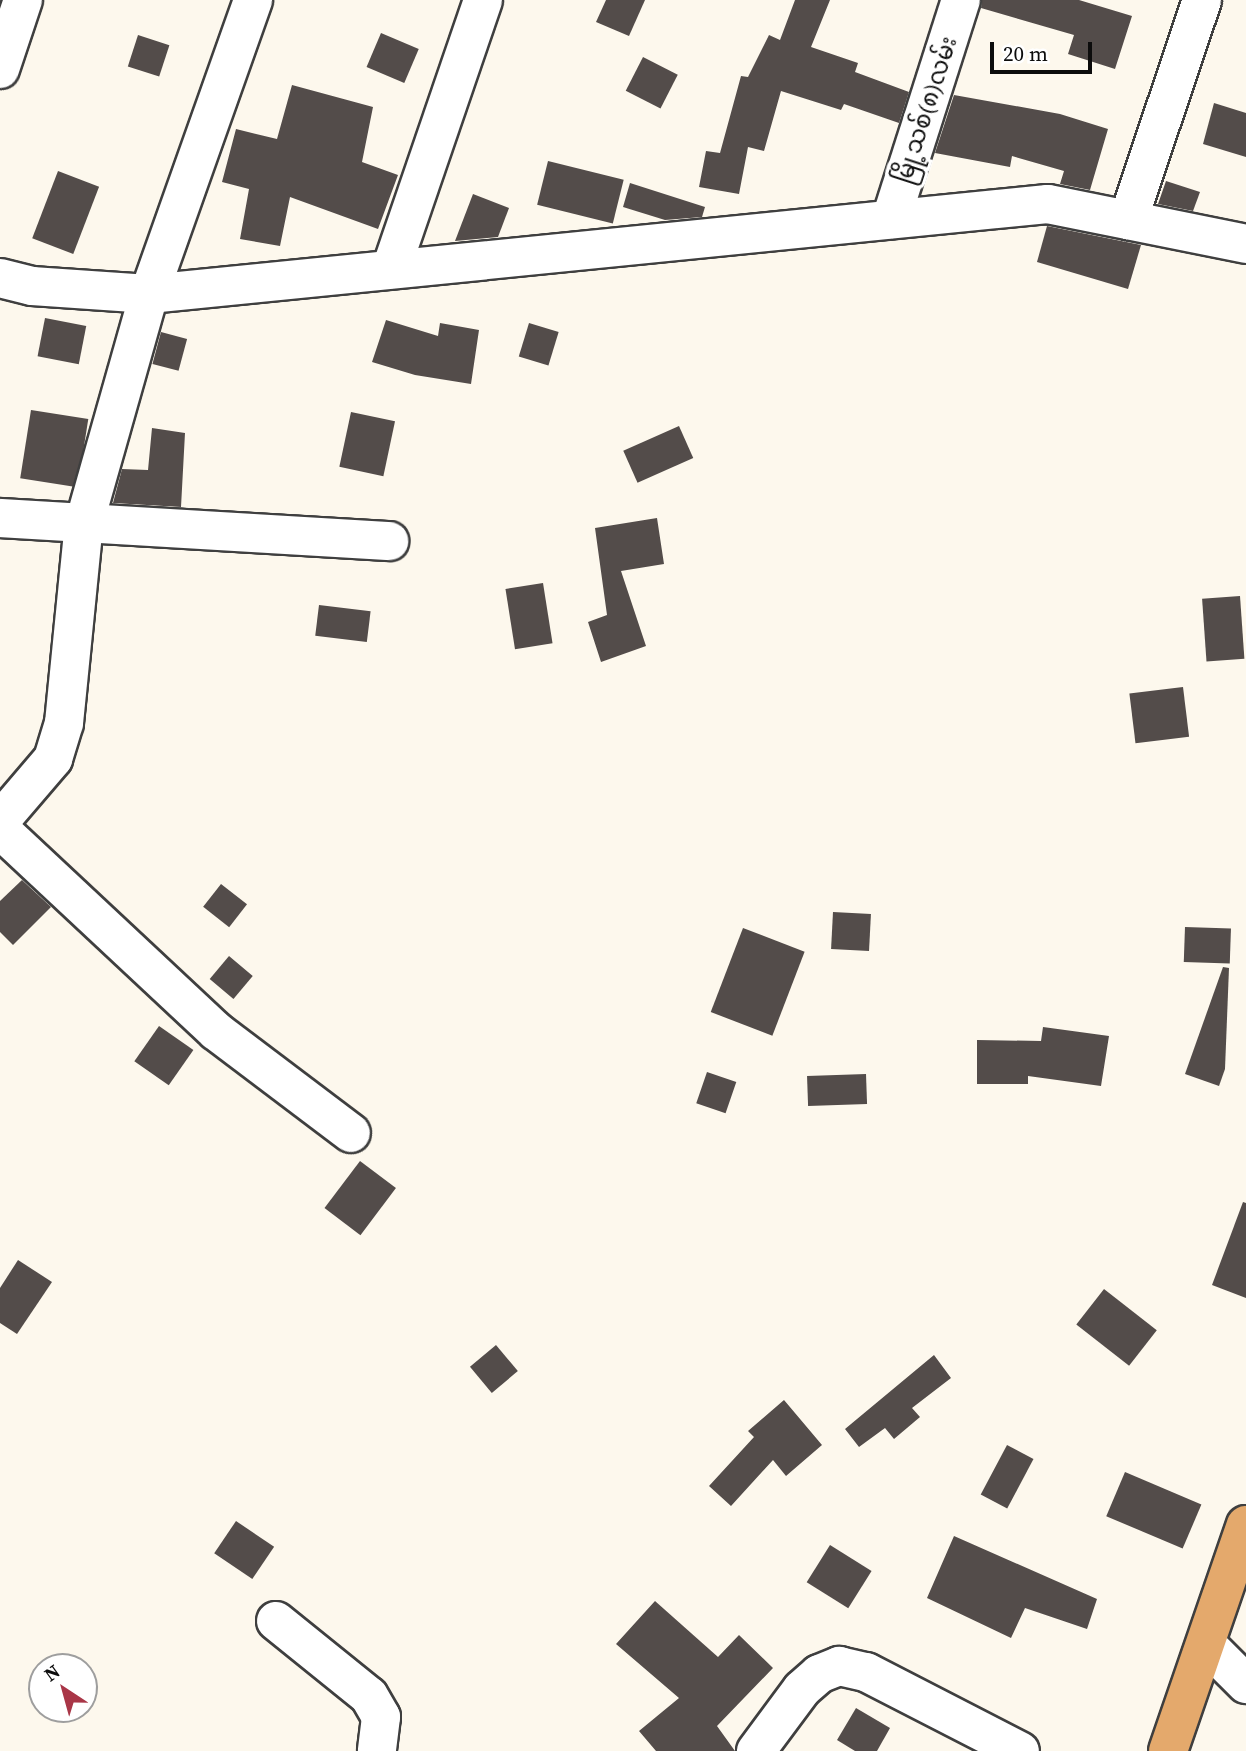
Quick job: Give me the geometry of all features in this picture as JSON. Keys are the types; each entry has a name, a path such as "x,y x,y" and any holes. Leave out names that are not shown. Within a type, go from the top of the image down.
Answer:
{"highway":[{"path":"1168,1751 1246,1525"}],"street":[{"path":"0,69 23,0"},
{"path":"0,821 53,759 64,723 84,524 149,294 253,0"},
{"path":"391,269 483,0"},
{"name":"မြို့သစ်(၈)လမ်း","path":"891,219 961,0"},
{"path":"1128,220 1202,0"},
{"path":"0,278 32,286 149,294 1048,204 1246,244"},
{"path":"0,519 390,541"},
{"path":"0,829 216,1031 351,1133"},
{"path":"276,1621 369,1696 381,1717 377,1751"},
{"path":"1206,1644 1246,1684"},
{"path":"756,1751 803,1689 819,1674 839,1666 866,1672 1020,1751"}],"building":[{"path":"606,0 645,0 629,36 596,22"},
{"path":"795,0 830,0 811,47 858,63 855,72 909,92 899,123 844,104 841,110 781,91 764,151 748,147 739,194 699,187 706,151 720,153 741,76 748,77 769,35 780,40"},
{"path":"982,0 1079,0 1132,16 1115,69 1068,54 1074,35 981,8"},
{"path":"381,33 419,49 404,83 367,67"},
{"path":"138,35 169,45 159,77 128,66"},
{"path":"643,57 678,75 660,109 626,91"},
{"path":"292,85 373,107 362,162 398,175 378,229 290,197 280,246 240,239 249,189 222,182 236,129 277,139"},
{"path":"954,95 1060,114 1108,129 1090,190 1060,184 1064,171 1012,156 1010,167 935,153"},
{"path":"1214,103 1246,113 1246,157 1203,144"},
{"path":"548,161 624,180 613,224 537,205"},
{"path":"58,171 99,187 73,254 32,238"},
{"path":"1166,181 1200,192 1193,211 1158,204"},
{"path":"630,183 705,207 702,217 665,220 623,207"},
{"path":"473,194 509,208 498,237 455,241"},
{"path":"1047,226 1141,245 1128,289 1037,262"},
{"path":"45,318 86,326 79,364 38,356"},
{"path":"386,320 438,336 440,323 479,330 471,384 415,375 372,362"},
{"path":"529,323 559,332 548,366 519,356"},
{"path":"161,332 187,339 179,371 152,364"},
{"path":"31,410 88,419 77,487 20,478"},
{"path":"351,412 395,421 383,476 339,467"},
{"path":"679,426 693,458 638,483 623,451"},
{"path":"152,428 185,433 181,507 113,503 122,469 148,470"},
{"path":"657,518 664,564 621,571 646,646 601,662 588,622 607,615 595,528"},
{"path":"543,583 553,643 515,649 505,589"},
{"path":"1240,596 1244,659 1206,661 1202,599"},
{"path":"319,605 371,611 367,642 315,636"},
{"path":"1183,687 1189,737 1135,743 1129,694"},
{"path":"22,880 51,907 13,945 0,932 0,901"},
{"path":"221,884 247,904 229,927 203,907"},
{"path":"833,912 871,914 869,951 831,949"},
{"path":"1185,927 1231,929 1230,964 1184,962"},
{"path":"743,928 805,952 772,1036 711,1012"},
{"path":"229,956 253,976 233,999 210,979"},
{"path":"1223,967 1229,968 1225,1069 1219,1086 1185,1074"},
{"path":"159,1026 193,1050 169,1085 134,1061"},
{"path":"1043,1027 1109,1036 1101,1086 1028,1076 1028,1084 977,1084 977,1040 1041,1041"},
{"path":"707,1072 736,1082 726,1113 696,1103"},
{"path":"866,1074 867,1104 808,1106 807,1076"},
{"path":"360,1161 396,1188 360,1235 324,1208"},
{"path":"1243,1202 1246,1203 1246,1298 1212,1285"},
{"path":"18,1260 52,1282 17,1334 0,1323 0,1288"},
{"path":"1104,1289 1157,1330 1129,1366 1076,1324"},
{"path":"496,1345 518,1371 492,1393 470,1367"},
{"path":"934,1355 951,1378 912,1408 920,1417 894,1439 885,1428 859,1447 845,1429"},
{"path":"784,1400 822,1445 786,1476 773,1460 731,1506 709,1486 754,1437 748,1431"},
{"path":"1007,1445 1033,1459 1007,1509 981,1494"},
{"path":"1125,1472 1201,1504 1183,1549 1106,1516"},
{"path":"236,1521 274,1547 252,1579 214,1553"},
{"path":"954,1536 1097,1599 1087,1629 1025,1608 1011,1638 927,1598"},
{"path":"830,1545 872,1571 848,1608 807,1582"},
{"path":"655,1601 718,1657 739,1635 773,1668 717,1726 735,1751 656,1751 639,1731 679,1698 616,1644"},
{"path":"856,1708 890,1728 877,1751 855,1751 837,1740"}]}
